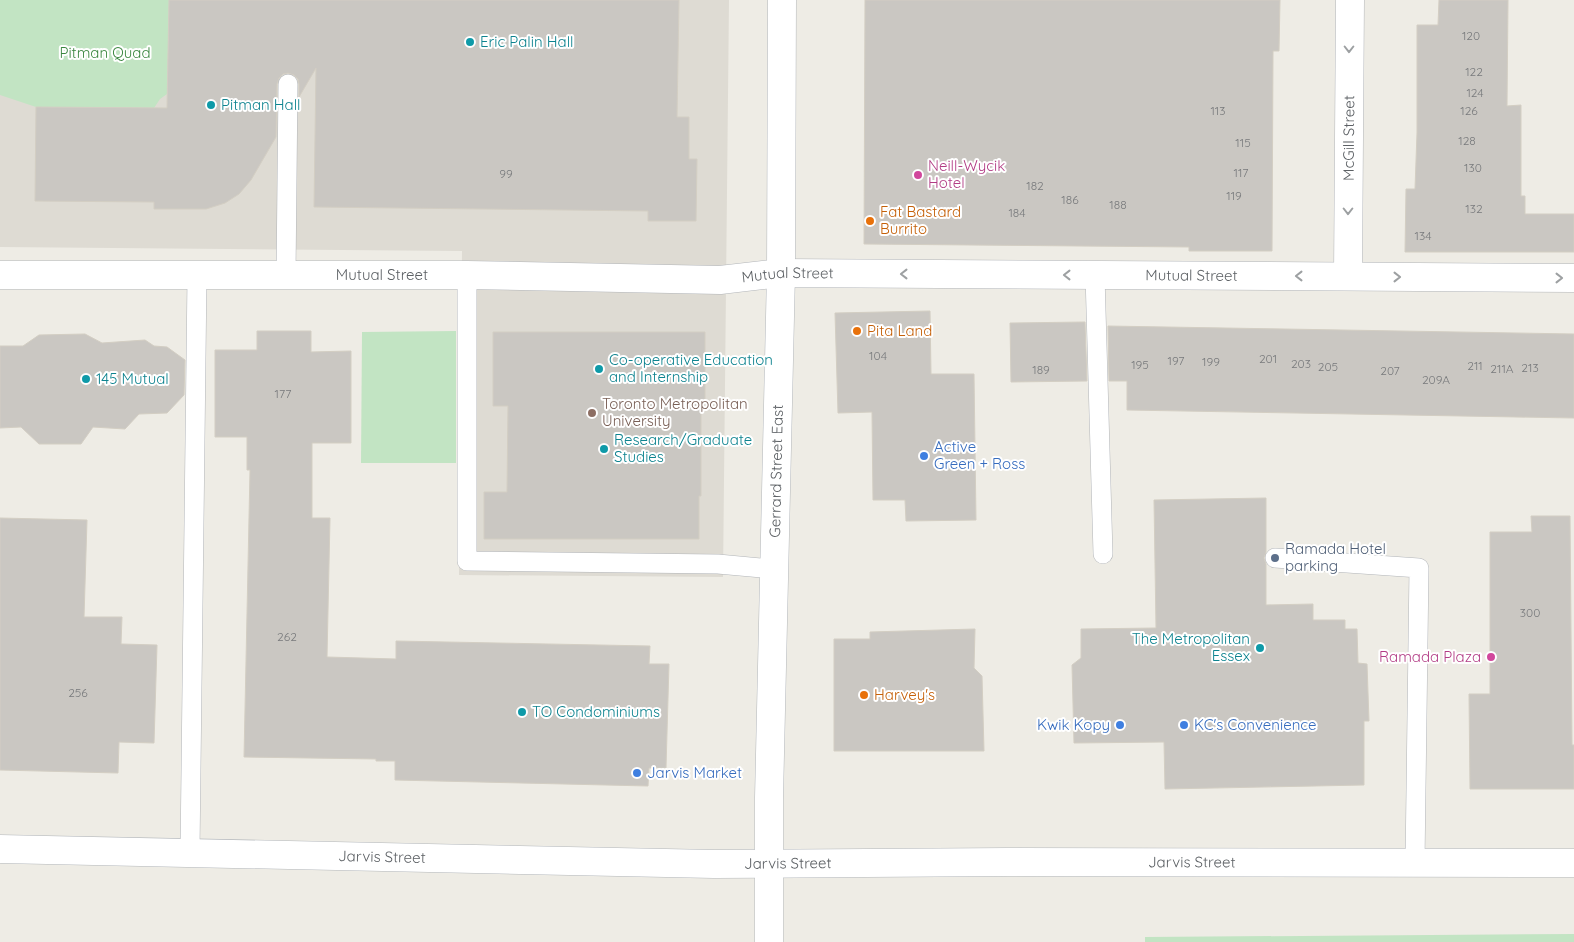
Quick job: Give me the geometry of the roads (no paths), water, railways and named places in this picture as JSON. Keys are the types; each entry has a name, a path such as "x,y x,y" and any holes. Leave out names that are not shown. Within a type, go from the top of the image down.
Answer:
{"street":[{"name":"Gerrard Street East","path":"769,942 773,569 781,273 782,0"},
{"name":"McGill Street","path":"1348,276 1350,0"},
{"name":"Mutual Street","path":"0,275 467,275 720,280 781,273 1574,278"},
{"name":"Jarvis Street","path":"0,849 714,864 997,862 1574,863"}],"lane":[{"path":"286,276 288,84"},
{"path":"467,275 467,561 718,564 773,569"},
{"path":"1095,275 1103,554"},
{"path":"190,852 198,276"},
{"path":"1275,558 1419,568 1415,863"}],"place":[{"name":"Eric Palin Hall","path":"470,42"},
{"name":"Pitman Hall","path":"211,105"},
{"name":"Neill-Wycik Hotel","path":"918,175"},
{"name":"Fat Bastard Burrito","path":"870,221"},
{"name":"Pita Land","path":"857,331"},
{"name":"Co-operative Education and Internship","path":"599,369"},
{"name":"145 Mutual","path":"86,379"},
{"name":"Toronto Metropolitan University","path":"592,413"},
{"name":"Research/Graduate Studies","path":"604,449"},
{"name":"Active Green + Ross","path":"924,456"},
{"name":"Ramada Hotel parking","path":"1275,558"},
{"name":"The Metropolitan Essex","path":"1260,648"},
{"name":"Ramada Plaza","path":"1491,657"},
{"name":"Harvey's","path":"864,695"},
{"name":"TO Condominiums","path":"522,712"},
{"name":"Kwik Kopy","path":"1120,725"},
{"name":"KC's Convenience","path":"1184,725"},
{"name":"Jarvis Market","path":"637,773"}],"park label":[{"name":"Pitman Quad","path":"105,53"}]}
